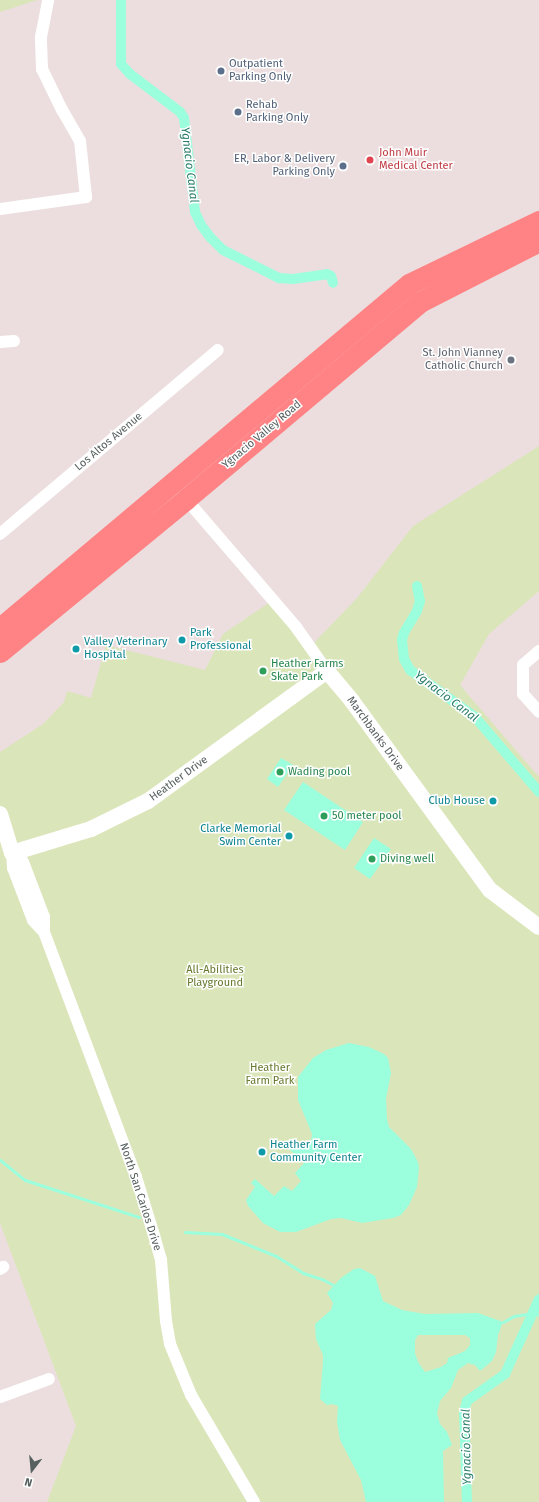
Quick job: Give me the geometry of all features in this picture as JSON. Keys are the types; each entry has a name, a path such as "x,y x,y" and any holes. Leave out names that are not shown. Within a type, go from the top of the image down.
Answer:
{"highway":[{"name":"Ygnacio Valley Road","path":"0,628 409,284 539,220"},
{"name":"Ygnacio Valley Road","path":"0,652 186,499 420,302 539,241"}],"street":[{"path":"0,209 86,197 80,141 62,110 42,69 41,37 48,0"},
{"path":"0,342 14,341"},
{"name":"Los Altos Avenue","path":"0,534 218,350"},
{"name":"Marchbanks Drive","path":"186,499 296,626 327,671 352,701 490,890 539,926"},
{"path":"539,650 523,665 523,694 539,712"},
{"name":"Heather Drive","path":"12,853 91,829 148,801 327,671"},
{"name":"North San Carlos Drive","path":"0,814 12,853 13,868 32,920 44,932 136,1177 161,1260 166,1321 170,1344 191,1395 225,1450 254,1502"},
{"path":"0,1398 49,1378"}],"green space":[{"path":"0,0 37,0 0,12"},
{"name":"Heather Farm Park","path":"539,446 539,591 489,634 460,685 539,777 539,1502 47,1502 76,1426 0,1223 0,752 43,724 64,702 67,691 91,698 106,645 205,670 223,634 273,600 310,647 357,598 413,526"}],"shaded area":[{"name":"Wading pool","path":"281,758 293,765 278,787 267,779"},
{"name":"50 meter pool","path":"303,782 363,822 345,850 284,810"},
{"name":"Diving well","path":"374,838 391,849 370,879 354,868"},
{"path":"349,1043 369,1047 384,1054 388,1058 391,1073 386,1099 387,1119 389,1127 411,1149 418,1162 419,1168 417,1187 409,1205 401,1215 393,1218 362,1223 341,1218 331,1219 296,1232 280,1232 263,1223 248,1206 246,1200 255,1187 251,1183 255,1179 274,1196 284,1186 292,1191 301,1181 295,1173 304,1163 289,1149 295,1145 309,1145 312,1134 298,1100 298,1077 313,1058 326,1050"},
{"path":"360,1268 375,1276 383,1301 402,1310 425,1314 478,1313 503,1322 498,1335 496,1352 492,1361 480,1371 475,1365 468,1363 458,1370 451,1388 440,1401 437,1413 440,1424 447,1432 452,1445 443,1451 444,1502 366,1502 361,1480 340,1440 337,1422 338,1406 332,1404 327,1405 320,1399 323,1355 316,1339 315,1324 331,1310 333,1303 327,1293 341,1278 354,1269","holes":["418,1335 465,1335 470,1338 470,1345 465,1351 448,1358 447,1363 441,1367 425,1372 418,1362 415,1353 415,1340"]}],"waterway":[{"name":"Ygnacio Canal","path":"121,0 121,64 130,74 180,112 184,118 195,212 201,225 223,250 279,278 293,279 327,274 331,276 333,283"},
{"name":"Ygnacio Canal","path":"417,586 420,601 417,611 404,633 402,640 404,659 410,670 475,717 539,792"},
{"path":"0,1160 25,1180 139,1217"},
{"path":"185,1232 222,1234 276,1256 303,1273 322,1279 337,1287"},
{"name":"Ygnacio Canal","path":"467,1502 464,1412 467,1401 505,1374 539,1299"},
{"path":"503,1322 514,1316 533,1313 539,1315"}],"place":[{"name":"Outpatient Parking Only","path":"221,71"},
{"name":"Rehab Parking Only","path":"238,112"},
{"name":"John Muir Medical Center","path":"370,160"},
{"name":"ER, Labor & Delivery Parking Only","path":"343,166"},
{"name":"St. John Vianney Catholic Church","path":"511,360"},
{"name":"Park Professional","path":"182,640"},
{"name":"Valley Veterinary Hospital","path":"76,649"},
{"name":"Heather Farms Skate Park","path":"263,671"},
{"name":"Wading pool","path":"280,772"},
{"name":"Club House","path":"493,801"},
{"name":"50 meter pool","path":"324,816"},
{"name":"Clarke Memorial Swim Center","path":"289,836"},
{"name":"Diving well","path":"372,859"},
{"name":"Heather Farm Community Center","path":"262,1152"}],"park label":[{"name":"All-Abilities Playground","path":"215,977"}]}
